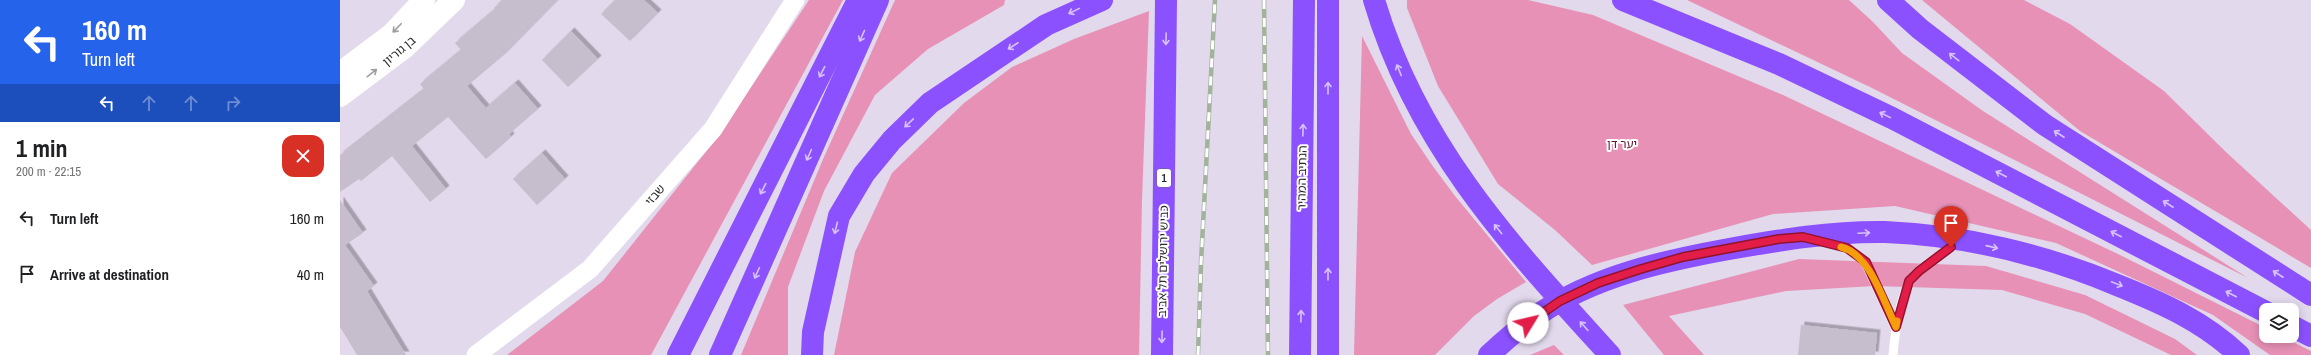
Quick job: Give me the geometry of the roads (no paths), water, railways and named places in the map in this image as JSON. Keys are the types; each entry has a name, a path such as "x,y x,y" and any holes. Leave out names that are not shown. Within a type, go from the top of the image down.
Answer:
{"highway":[{"path":"678,355 726,263 858,0"},
{"path":"720,355 878,0"},
{"path":"812,355 813,332 839,216 864,174 892,140 930,103 1046,25 1091,3 1102,0"},
{"name":"כביש ירושלים תל אביב","path":"1162,355 1166,0"},
{"name":"הנתיב המהיר","path":"1300,355 1304,0"},
{"path":"1328,0 1328,355"},
{"path":"1374,0 1401,75 1416,105 1454,169 1478,203 1519,254 1610,355"},
{"path":"1623,0 1779,64 1892,118 2259,308"},
{"path":"1888,0 1920,29 2045,125 2311,295"},
{"path":"1489,355 1537,315 1560,301 1598,283 1683,257 1779,239 1885,232 1962,240 2078,269 2168,306 2200,324 2239,355"},
{"path":"670,355 726,263"},
{"path":"2299,330 2311,336"}],"street":[{"name":"בן גוריון","path":"340,73 392,34 424,0"},
{"name":"בן גוריון","path":"340,96 404,48 454,0"},
{"name":"שבזי","path":"476,355 590,269 713,129 795,0"}],"lane":[{"path":"1803,237 1847,248 1866,262 1896,327"},
{"path":"1893,355 1896,327 1909,281 1919,271 1962,240"}],"railway":[{"path":"1198,355 1201,263 1215,0"},
{"path":"1264,0 1268,355"}],"park label":[{"name":"יער דן","path":"1622,144"}]}
